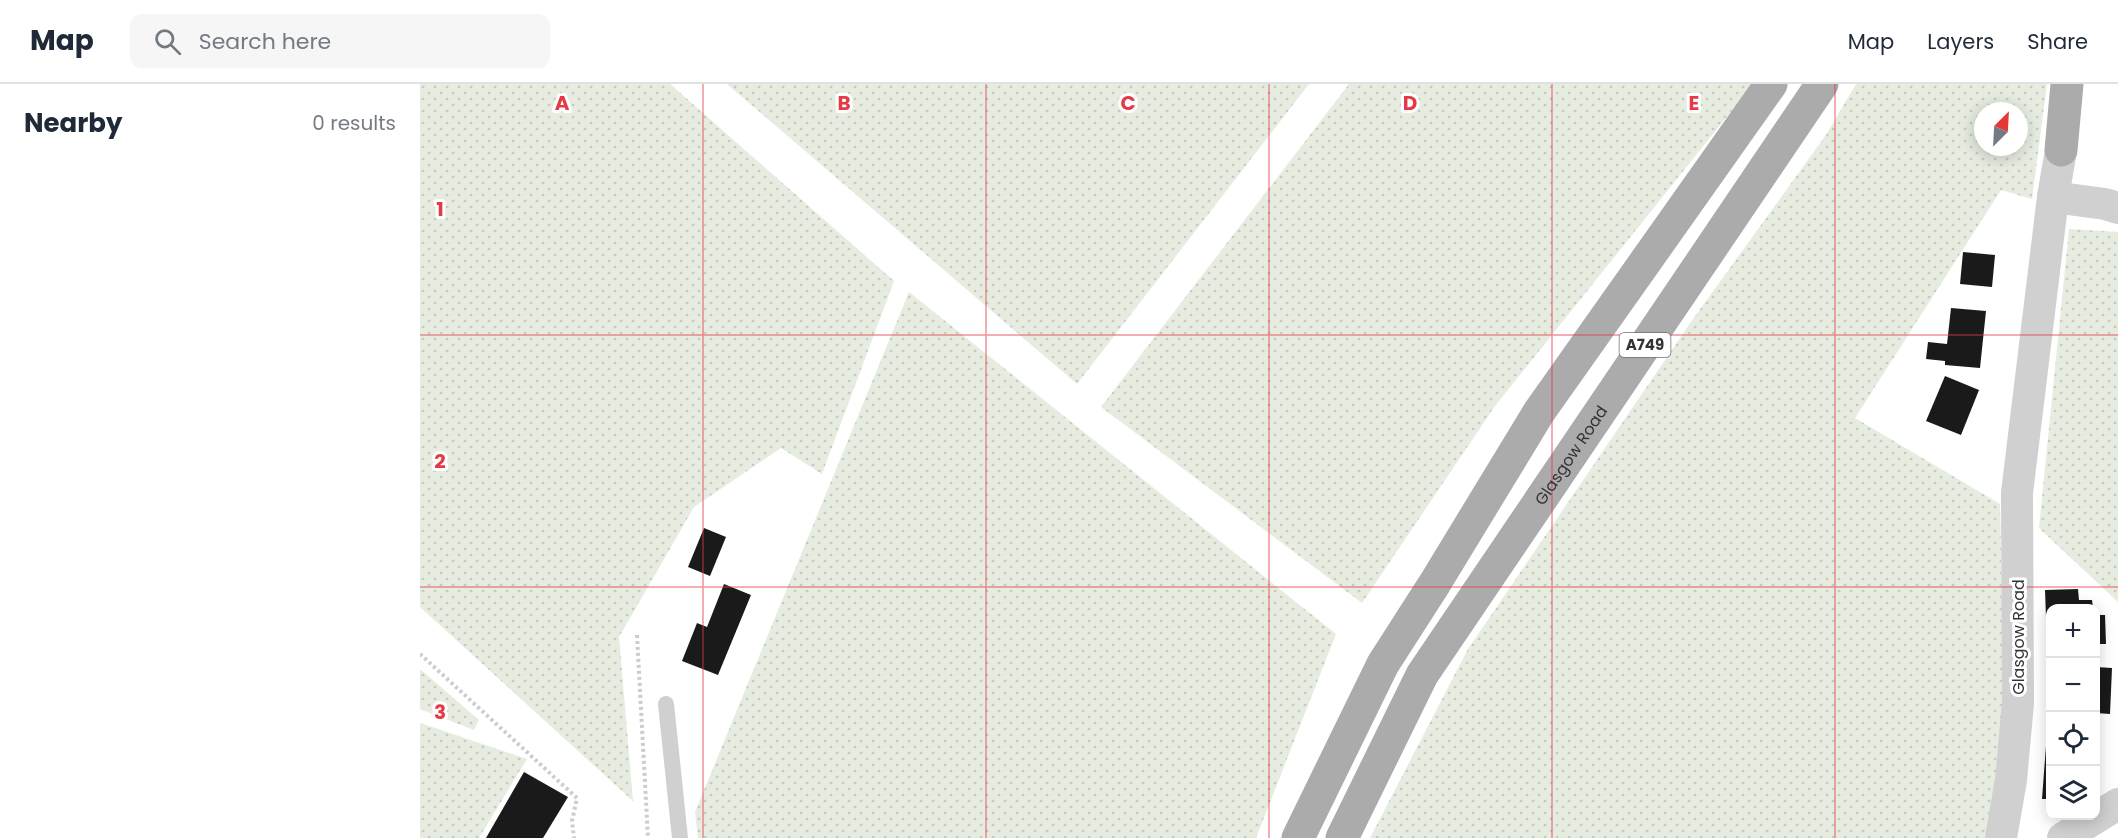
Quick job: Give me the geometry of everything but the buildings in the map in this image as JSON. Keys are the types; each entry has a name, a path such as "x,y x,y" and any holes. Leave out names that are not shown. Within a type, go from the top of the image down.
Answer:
{"main road":[{"name":"A749","path":"1298,838 1383,664 1539,412 1771,84"},
{"name":"Glasgow Road","path":"1341,838 1422,675 1822,84"},
{"path":"2061,150 2067,84"}],"street":[{"name":"Glasgow Road","path":"2001,838 2011,780 2018,703 2017,493 2053,197 2061,150"},
{"path":"2053,197 2118,208"},
{"path":"2063,838 2118,804"}],"lane":[{"path":"666,704 680,838"}],"path":[{"path":"637,635 648,838"},
{"path":"420,654 576,798 572,821 574,838"}],"shaded area":[{"path":"420,84 670,84 894,281 822,474 781,448 694,507 619,637 633,801 420,607"},
{"path":"727,84 1309,84 1077,384"},
{"path":"1349,84 1753,84 1495,406 1362,603 1101,407"},
{"path":"1856,84 2047,84 2032,199 2001,190 1855,418 2000,504 2004,703 1996,838 1370,838 1468,649 1693,319 1826,135"},
{"path":"2069,229 2118,232 2118,602 2039,528"},
{"path":"909,292 1336,634 1256,838 698,838 695,812"},
{"path":"420,669 479,720 474,730 420,709"},
{"path":"420,723 527,759 479,838 420,838"}]}
